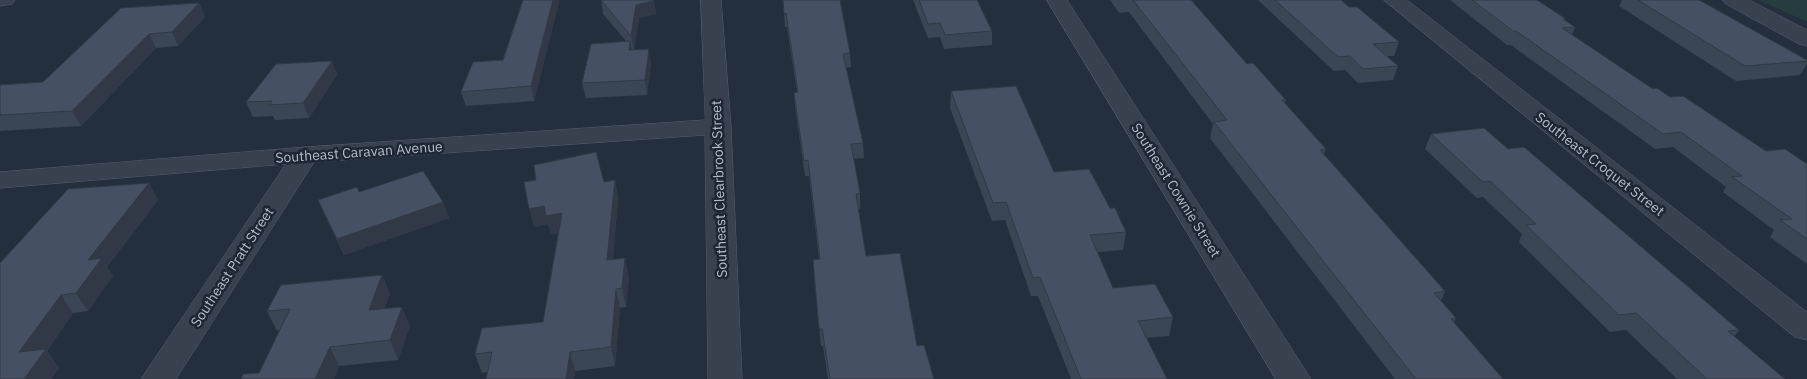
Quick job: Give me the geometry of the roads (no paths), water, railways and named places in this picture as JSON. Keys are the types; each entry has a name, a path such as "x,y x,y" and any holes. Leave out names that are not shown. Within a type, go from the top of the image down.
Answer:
{"street":[{"path":"0,0 5,0"},
{"name":"Southeast Clearbrook Street","path":"711,0 718,127 725,379"},
{"name":"Southeast Cownie Street","path":"1057,0 1294,379"},
{"name":"Southeast Croquet Street","path":"1394,0 1807,328"},
{"path":"1733,0 1807,39"},
{"name":"Southeast Caravan Avenue","path":"0,180 306,155 718,127"},
{"name":"Southeast Pratt Street","path":"158,379 306,155"}]}
